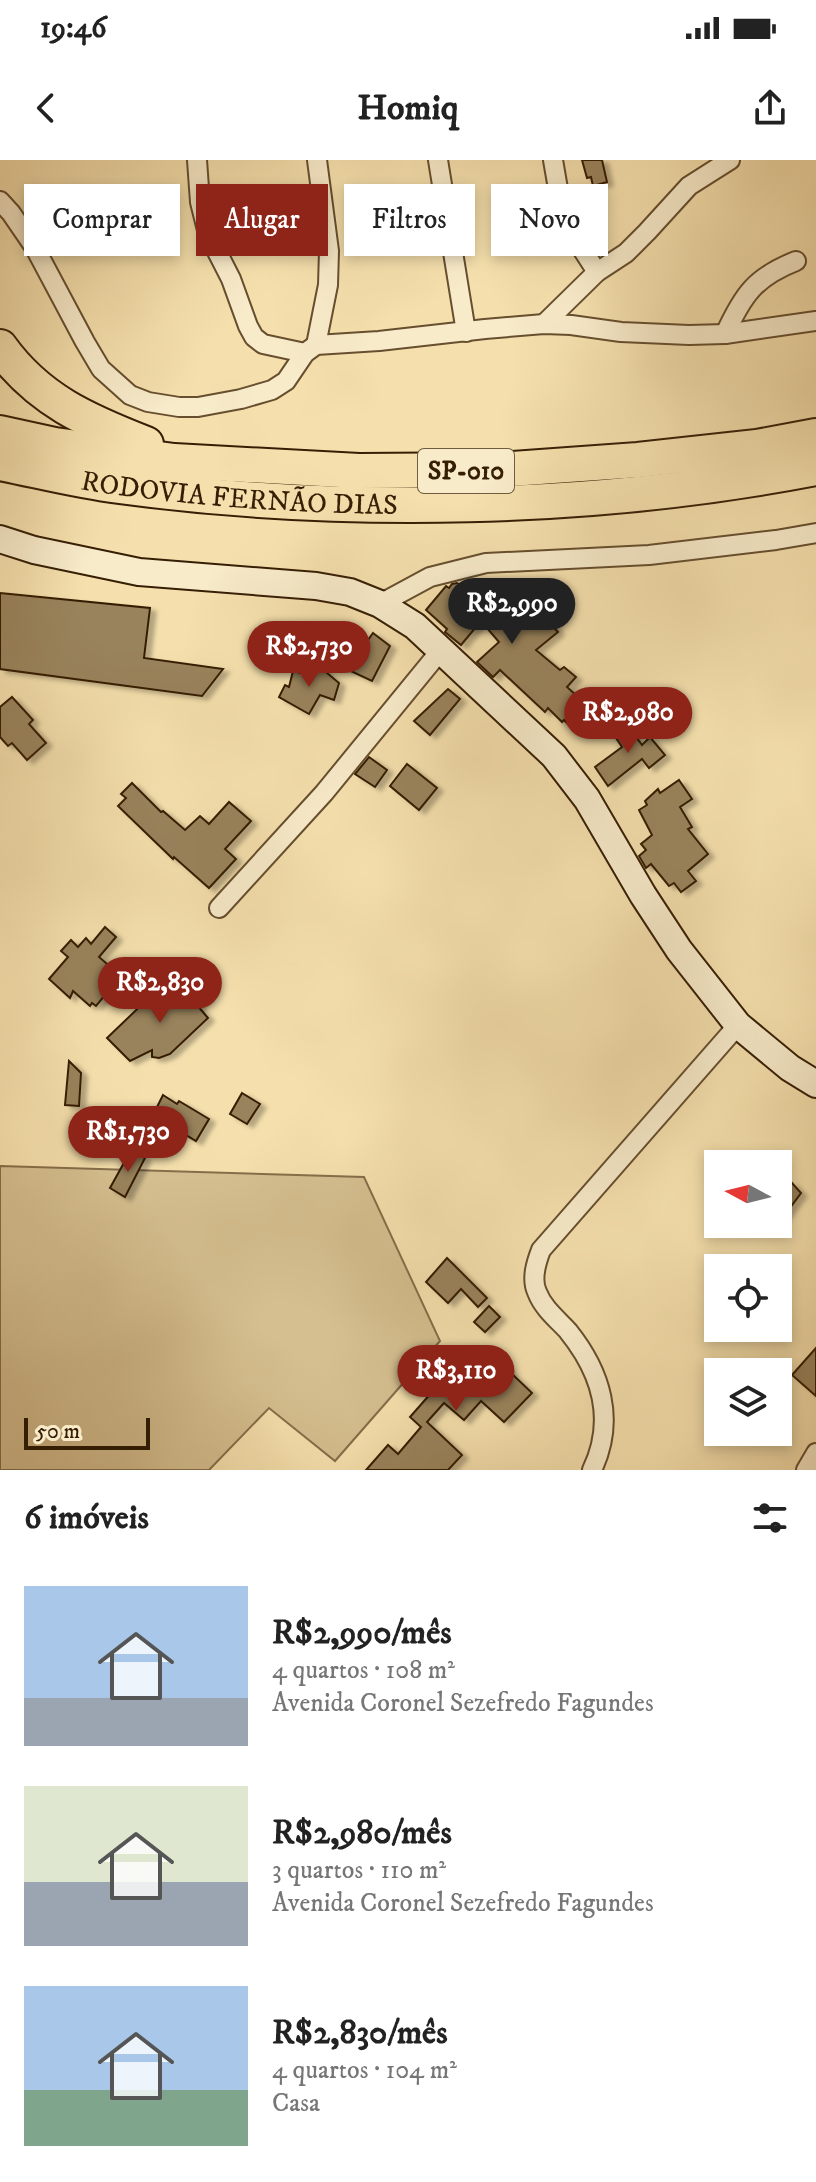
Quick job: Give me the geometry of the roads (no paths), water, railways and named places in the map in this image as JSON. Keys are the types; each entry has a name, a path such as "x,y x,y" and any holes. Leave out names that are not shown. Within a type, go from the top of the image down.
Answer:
{"highway":[{"path":"0,347 12,363 50,398 86,420 154,447 174,461"},
{"name":"RODOVIA FERNÃO DIAS","path":"0,433 55,445 174,461 359,471 497,470 638,460 757,447 816,436"},
{"name":"RODOVIA FERNÃO DIAS","path":"0,463 117,486 248,500 360,504 500,504 609,496 761,479 816,468"}],"main road":[{"path":"0,539 34,550 139,572 316,586 350,592 380,604 415,626 554,756 587,799 679,950 738,1025 790,1068 816,1084"}],"street":[{"path":"197,160 200,202 208,234 231,279 248,326 254,337 263,344 310,349 544,324 664,335 725,334 816,321"},
{"path":"0,201 35,248 101,369 130,395 148,402 198,407 272,390 286,381 310,349 328,285 329,251 317,160"},
{"path":"438,160 466,332"},
{"path":"553,160 561,206 573,235 597,272"},
{"path":"544,324 597,272 626,253 689,186 730,160"},
{"path":"725,334 755,285 777,268 796,261"},
{"path":"380,604 430,577 486,563 649,555 816,533"},
{"path":"219,908 324,793 441,650"},
{"path":"592,1470 605,1417 603,1396 586,1357 543,1305 536,1291 536,1264 541,1250 738,1025"},
{"path":"806,1470 816,1453"}]}
